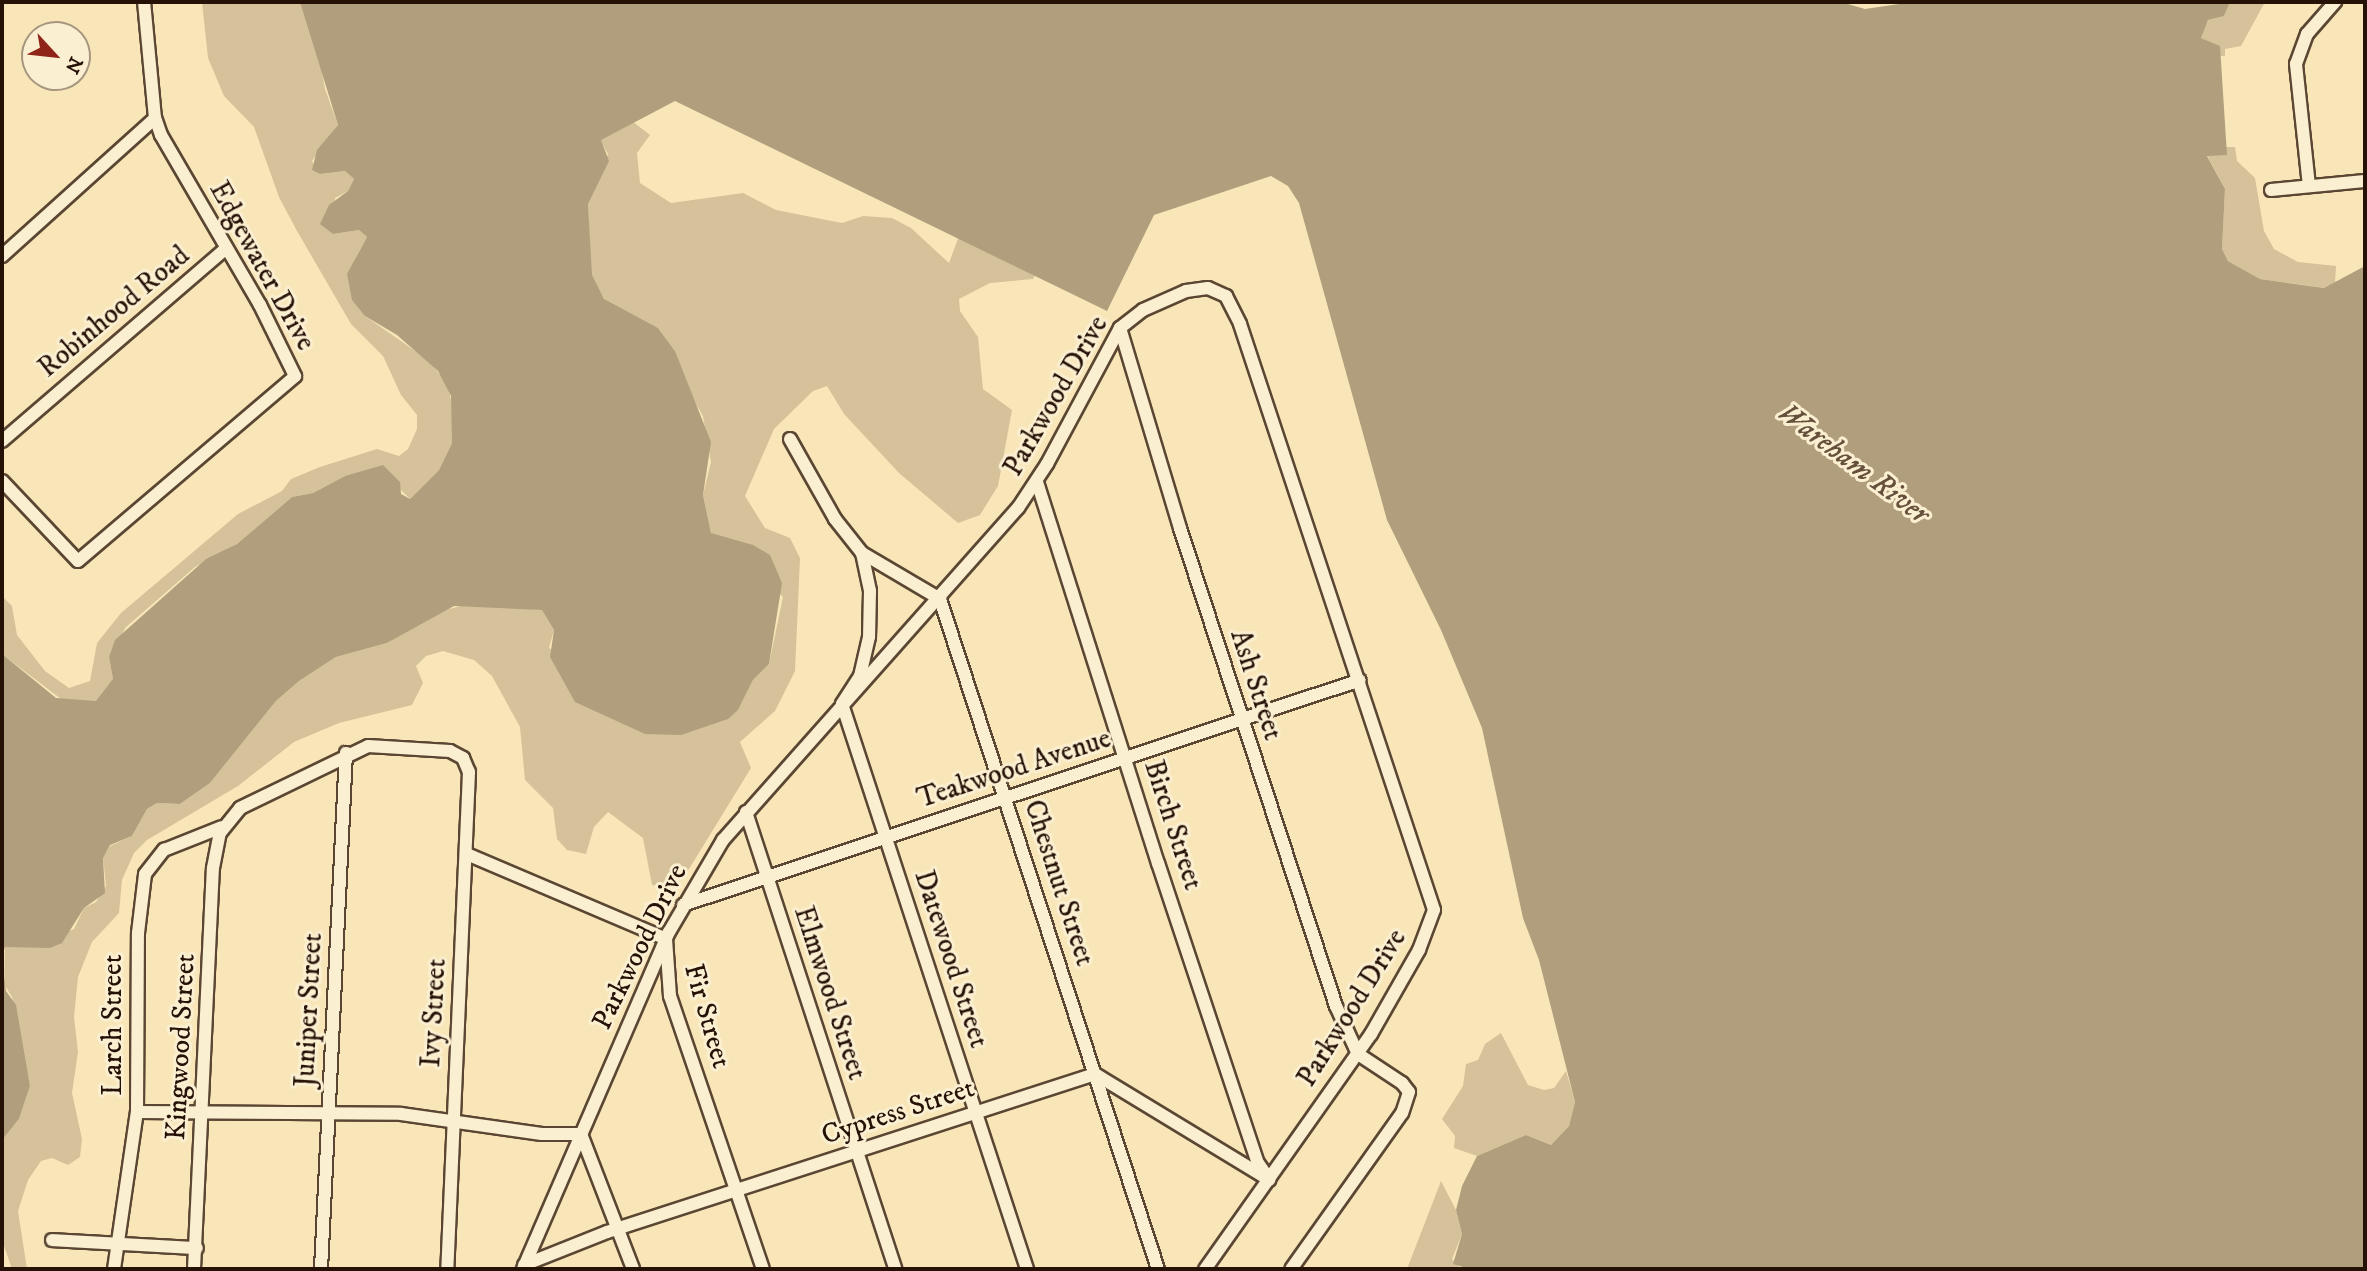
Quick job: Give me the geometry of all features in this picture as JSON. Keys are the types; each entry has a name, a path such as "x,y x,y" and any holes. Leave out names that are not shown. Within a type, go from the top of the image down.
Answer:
{"street":[{"name":"Edgewater Drive","path":"2,481 78,561 280,392 295,376 155,118 145,2"},
{"path":"2309,186 2295,64 2307,34 2335,2"},
{"path":"2,256 155,118"},
{"path":"2271,190 2365,181"},
{"name":"Robinhood Road","path":"2,440 226,248"},
{"name":"Parkwood Drive","path":"524,1267 682,905 746,811 940,599 1037,482 1120,328 1143,310 1186,291 1213,289 1228,299 1360,680 1434,910 1412,966 1358,1054 1205,1269"},
{"name":"Ash Street","path":"1120,328 1241,719 1336,1006 1358,1054"},
{"path":"790,439 835,519 862,553 940,599"},
{"name":"Birch Street","path":"1037,482 1258,1163 1269,1180"},
{"path":"842,704 860,676 869,637 871,603 862,553"},
{"name":"Chestnut Street","path":"940,599 1158,1269"},
{"name":"Teakwood Avenue","path":"682,905 884,835 1006,799 1360,680"},
{"name":"Datewood Street","path":"842,704 1027,1269"},
{"name":"Ivy Street","path":"346,753 368,746 422,747 450,751 464,760 468,772 467,854 447,1269"},
{"path":"222,827 240,808 346,753"},
{"name":"Juniper Street","path":"321,1269 346,753"},
{"name":"Elmwood Street","path":"746,811 854,1151 895,1269"},
{"name":"Kingwood Street","path":"194,1269 205,1110 213,868 222,827"},
{"name":"Larch Street","path":"114,1269 121,1242 137,1112 138,933 145,874 164,850 222,827"},
{"name":"Fir Street","path":"467,854 666,939 670,996 763,1269"},
{"path":"1290,1269 1408,1102 1409,1092 1402,1083 1358,1054"},
{"path":"1095,1074 1269,1180"},
{"name":"Cypress Street","path":"524,1267 618,1228 1095,1074"},
{"path":"137,1112 329,1112 454,1118 542,1133 581,1134 633,1269"},
{"path":"52,1240 197,1248"}],"shaded area":[{"path":"202,2 310,2 325,89 338,125 312,161 320,174 345,171 354,179 348,191 335,198 333,234 359,230 367,237 356,257 365,316 428,360 447,383 453,408 452,443 439,470 410,499 399,488 345,476 313,493 292,497 237,544 195,567 126,627 109,657 113,679 104,696 96,701 65,702 2,654 2,596 12,606 17,635 45,671 69,688 90,681 97,643 121,613 238,514 282,491 291,479 320,467 377,449 399,456 408,449 417,429 417,415 401,395 383,356 351,324 297,231 279,197 254,127 224,96 208,58"},
{"path":"2230,2 2265,2 2241,46 2225,49 2225,56 2218,56 2219,46 2201,38 2208,20 2224,16"},
{"path":"632,121 650,135 637,153 640,183 671,203 743,193 776,210 842,223 863,216 892,218 911,228 949,263 959,236 1045,258 1033,279 990,283 959,299 960,311 978,337 983,389 1012,410 998,486 980,515 958,523 899,473 844,414 827,386 813,391 774,429 745,496 765,528 790,538 800,558 795,671 775,711 740,742 751,768 689,869 670,888 652,885 643,838 608,812 594,827 586,854 567,850 557,839 553,808 525,780 520,727 492,676 474,660 443,651 426,656 416,666 423,683 412,705 339,723 294,742 238,786 147,840 134,853 122,880 119,913 92,942 78,977 74,1017 78,1052 72,1093 82,1139 80,1157 68,1165 52,1158 41,1161 28,1180 18,1211 27,1269 12,1269 2,1240 2,1140 19,1119 30,1086 12,997 4,984 5,947 31,947 74,929 84,908 96,902 106,886 103,857 110,846 132,836 147,809 157,803 180,804 210,783 276,701 299,681 336,657 387,643 441,611 469,604 542,610 554,630 549,648 681,734 738,710 753,680 769,664 783,597 711,533 703,495 711,462 703,416 684,384 675,351 658,328 640,323 604,299 591,275 588,204 608,154 600,140"},
{"path":"2226,147 2235,147 2237,161 2255,178 2264,231 2274,249 2298,262 2336,266 2335,284 2325,288 2260,279 2228,261 2222,249 2225,189 2207,155 2226,155"},
{"path":"1501,1033 1528,1085 1544,1090 1554,1088 1566,1071 1575,1102 1569,1126 1551,1145 1526,1135 1477,1156 1454,1148 1455,1136 1442,1119 1463,1086 1466,1064 1478,1060 1485,1044"},
{"path":"1441,1181 1456,1210 1462,1234 1452,1259 1460,1268 1469,1269 1407,1269"}],"water":[{"name":"Wareham River","path":"300,2 1841,2 1865,9 1913,2 2230,2 2224,16 2208,20 2201,38 2220,46 2227,155 2207,156 2225,189 2222,249 2228,261 2260,279 2324,288 2365,266 2365,1269 1469,1269 1453,1264 1462,1234 1456,1210 1462,1186 1477,1156 1526,1135 1551,1145 1569,1126 1575,1102 1539,960 1523,918 1482,728 1441,630 1387,520 1299,203 1288,186 1271,176 1154,215 1107,311 675,101 601,140 609,161 588,204 592,275 604,299 658,328 675,351 711,442 703,495 711,533 753,545 770,555 782,583 769,664 753,680 738,710 728,719 681,735 645,734 575,702 550,657 554,630 542,610 454,606 387,643 336,657 299,681 276,701 210,783 180,804 157,803 147,809 132,836 110,845 103,858 105,893 84,908 62,943 50,948 5,947 2,957 2,654 56,698 96,701 113,679 109,657 115,640 206,559 237,544 292,497 313,493 345,476 383,465 400,482 401,494 410,499 439,470 452,443 451,396 438,371 397,335 365,316 352,300 347,274 367,237 359,230 333,234 320,224 329,205 348,191 354,179 345,171 320,174 312,170 317,150 338,125"},
{"path":"2,963 6,991 16,1005 30,1086 19,1119 2,1140"}]}
